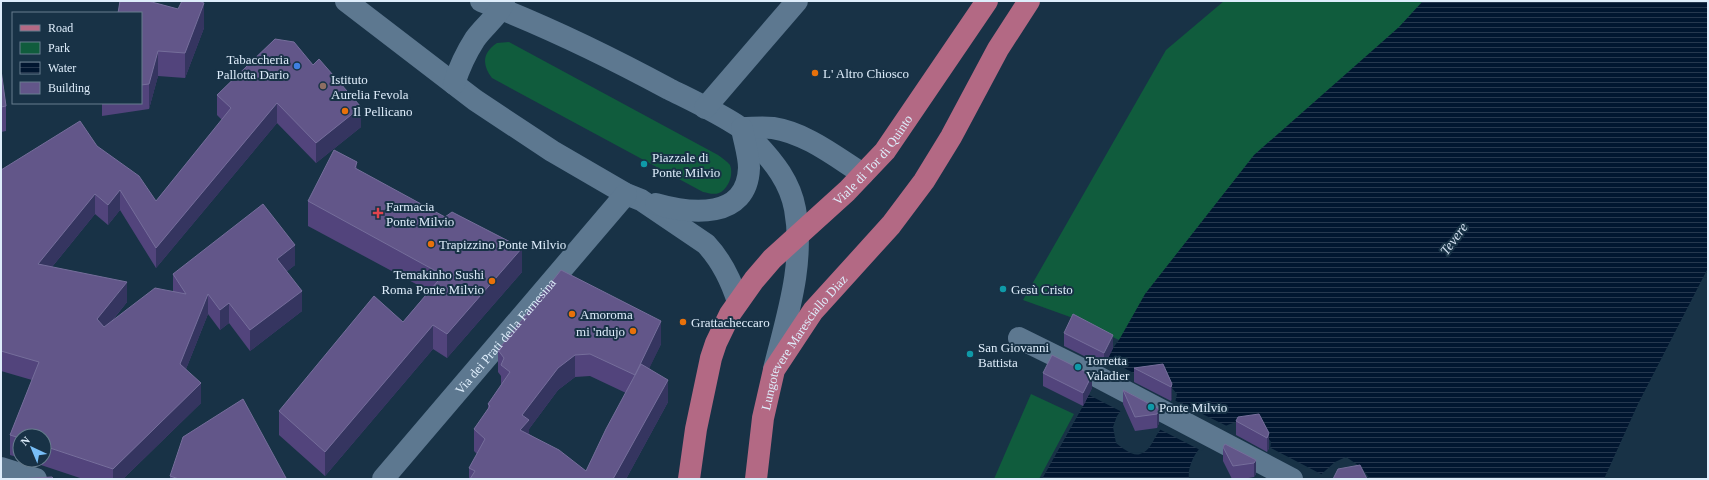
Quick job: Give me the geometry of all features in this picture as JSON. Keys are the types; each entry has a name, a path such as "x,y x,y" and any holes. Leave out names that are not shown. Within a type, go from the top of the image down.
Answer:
{"main road":[{"name":"Viale di Tor di Quinto","path":"738,302 772,259 864,174 891,142 987,1"},
{"name":"Lungotevere Maresciallo Diaz","path":"756,479 759,441 774,370 813,311 891,225 936,162 998,49 1029,1"},
{"path":"689,479 691,456 711,358 723,328 738,302"}],"street":[{"path":"346,1 454,84 552,151 633,197 706,244 715,253 727,273 738,302"},
{"path":"481,1 502,5 742,128 771,160 786,182 795,208 799,234 798,269 774,370"},
{"path":"704,108 797,1"},
{"path":"454,84 461,64 472,43 502,5"},
{"path":"633,197 678,210 696,211 719,209 729,204 743,191 748,175 748,160 742,128"},
{"path":"742,128 765,128 787,132 816,145 864,174"},
{"name":"Via dei Prati della Farnesina","path":"383,479 633,197"},
{"path":"1019,338 1098,377 1292,479"},
{"path":"679,479 691,456"},
{"path":"1,468 36,479"}],"green space":[{"path":"1224,1 1423,1 1119,340 1073,318 1023,300 1166,50"},
{"path":"509,42 718,155 730,165 731,177 727,185 717,194 703,192 492,78 486,68 486,55 488,51 497,43"},
{"path":"1031,394 1074,414 1039,479 994,479"}],"water":[{"name":"Tevere","path":"1423,1 1708,1 1708,268 1638,404 1604,479 1370,479 1361,467 1346,457 1335,462 1316,479 1256,479 1269,457 1271,442 1267,436 1246,421 1230,424 1215,433 1201,446 1191,462 1189,479 1042,479 1083,406 1113,348 1145,294 1254,155 1399,27","holes":["1146,375 1163,377 1177,394 1172,410 1151,445 1143,453 1137,455 1131,453 1116,443 1113,427 1117,416"]}],"pier":[{"path":"1105,358 1145,379 1122,412 1087,394"},
{"path":"1174,400 1229,427 1212,438 1202,451 1159,429 1164,424"},
{"path":"1269,447 1323,475 1319,479 1255,478 1267,456"}],"building":[{"path":"120,1 148,1 178,9 182,1 199,1 204,3 185,53 158,51 149,84 142,85 142,12 118,12"},
{"path":"275,39 294,42 313,65 319,59 361,107 316,143 277,103 156,248 120,190 108,205 95,194 38,264 127,282 97,319 104,327 155,288 186,294 173,274 263,204 295,245 277,259 302,291 250,330 229,303 220,310 208,294 180,364 201,383 113,469 52,449 52,428 13,428 39,362 1,351 1,170 80,121 97,146 139,176 156,201 231,108 217,95"},
{"path":"1,70 6,106 1,107"},
{"path":"334,150 357,162 355,168 445,217 452,212 522,248 447,334 433,325 325,452 279,411 374,296 403,322 443,275 308,201"},
{"path":"561,270 661,321 635,375 590,354 575,355 558,368 522,415 529,420 520,430 559,450 586,471 606,429 641,364 668,380 613,479 470,479 475,471 469,468 485,439 474,429 490,406 488,404 510,372 501,365 504,358 498,350"},
{"path":"1073,314 1113,335 1104,353 1064,333"},
{"path":"1052,355 1092,375 1083,393 1043,373"},
{"path":"1163,364 1172,384 1171,387 1134,368"},
{"path":"1123,390 1159,409 1157,414 1135,417"},
{"path":"243,399 286,478 179,479 170,476 183,437"},
{"path":"1259,414 1269,433 1267,438 1236,421 1238,417"},
{"path":"1225,444 1256,460 1254,463 1233,466 1223,447"},
{"path":"1360,465 1367,479 1333,479 1338,469"},
{"path":"52,477 54,479 17,479"}],"place":[{"name":"Tabaccheria Pallotta Dario","path":"297,66"},
{"name":"L' Altro Chiosco","path":"815,73"},
{"name":"Istituto Aurelia Fevola","path":"323,86"},
{"name":"Il Pellicano","path":"345,111"},
{"name":"Piazzale di Ponte Milvio","path":"644,164"},
{"name":"Farmacia Ponte Milvio","path":"378,213"},
{"name":"Trapizzino Ponte Milvio","path":"431,244"},
{"name":"Temakinho Sushi Roma Ponte Milvio","path":"492,281"},
{"name":"Gesù Cristo","path":"1003,289"},
{"name":"Amoroma","path":"572,314"},
{"name":"Grattacheccaro","path":"683,322"},
{"name":"mi 'ndujo","path":"633,331"},
{"name":"San Giovanni Battista","path":"970,354"},
{"name":"Torretta Valadier","path":"1078,367"},
{"name":"Ponte Milvio","path":"1151,407"}]}
